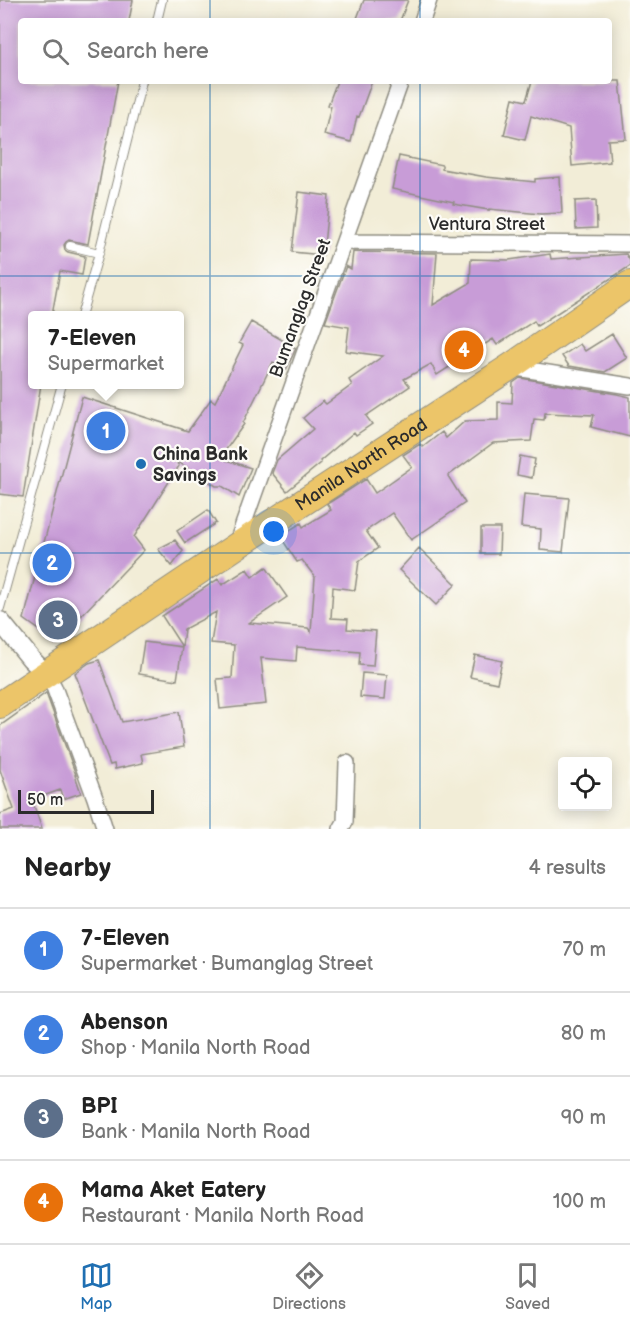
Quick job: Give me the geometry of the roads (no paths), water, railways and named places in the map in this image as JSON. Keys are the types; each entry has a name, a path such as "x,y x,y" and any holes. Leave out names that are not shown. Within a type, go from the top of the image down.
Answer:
{"highway":[{"name":"Manila North Road","path":"3,695 46,674 510,367 630,284"}],"street":[{"path":"423,18 429,0"},
{"name":"Bumanglag Street","path":"235,547 399,84"},
{"name":"Ventura Street","path":"344,242 630,244"},
{"path":"510,367 630,386"},
{"path":"0,621 46,674 54,687 105,829"},
{"path":"341,829 345,822 346,763"}],"lane":[{"path":"158,18 162,0"},
{"path":"82,311 141,84"},
{"path":"70,246 99,253"},
{"path":"0,608 61,389"}],"place":[{"name":"Mama Aket Eatery","path":"464,350"},
{"name":"7-Eleven","path":"106,431"},
{"name":"China Bank Savings","path":"141,464"},
{"name":"Abenson","path":"52,563"},
{"name":"BPI","path":"58,620"}]}
